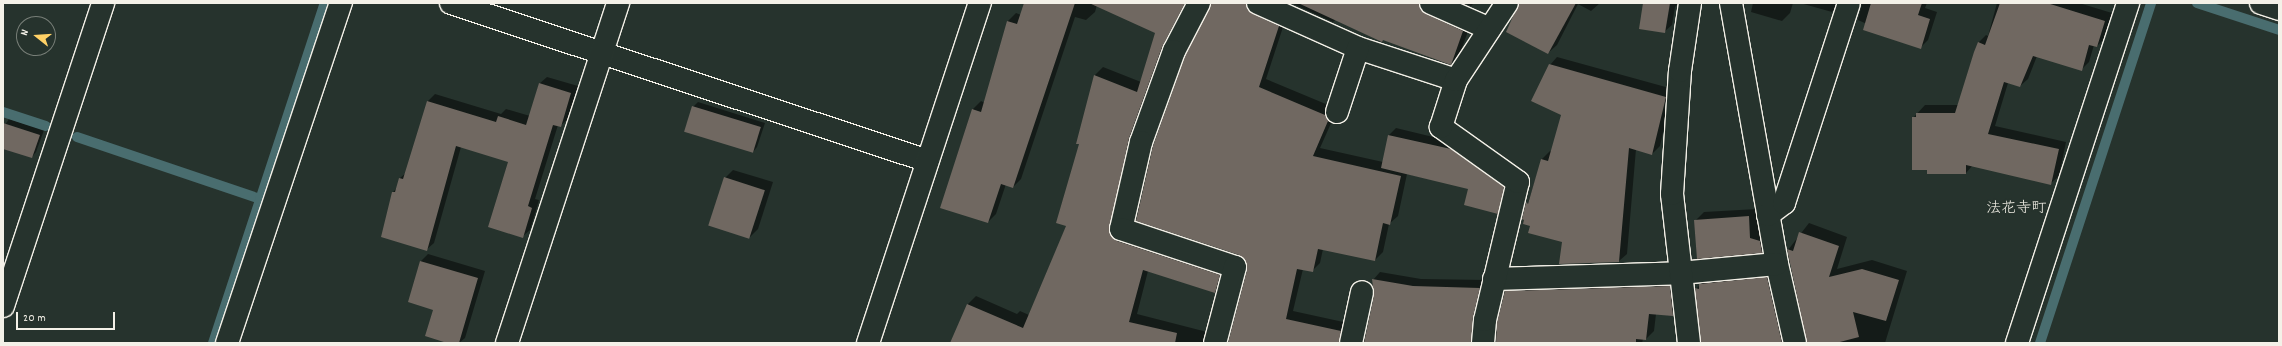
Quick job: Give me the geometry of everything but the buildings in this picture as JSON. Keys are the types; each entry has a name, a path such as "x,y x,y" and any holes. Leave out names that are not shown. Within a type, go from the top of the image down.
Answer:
{"street":[{"path":"3,306 103,3"},
{"path":"227,343 341,3"},
{"path":"451,3 928,161"},
{"path":"507,343 618,3"},
{"path":"868,343 980,3"},
{"path":"1199,3 1174,51 1141,142 1121,229 1235,267 1214,343"},
{"path":"1258,3 1358,48 1456,80"},
{"path":"1431,3 1490,29"},
{"path":"1483,343 1484,320 1518,182 1441,126 1456,80 1507,3"},
{"path":"1689,343 1672,194 1680,71 1690,3"},
{"path":"1731,3 1777,264 1795,343"},
{"path":"1768,215 1784,203 1849,3"},
{"path":"2018,343 2128,3"},
{"path":"2261,3 2279,9"},
{"path":"1337,112 1358,48"},
{"path":"1494,279 1680,273 1777,264"},
{"path":"1351,343 1362,292"}],"waterway":[{"path":"213,343 325,3"},
{"path":"2040,343 2151,3"},
{"path":"2197,3 2279,30"},
{"path":"3,112 46,126"},
{"path":"77,137 260,199"}],"district":[{"name":"法花寺町","path":"2016,210"}]}
